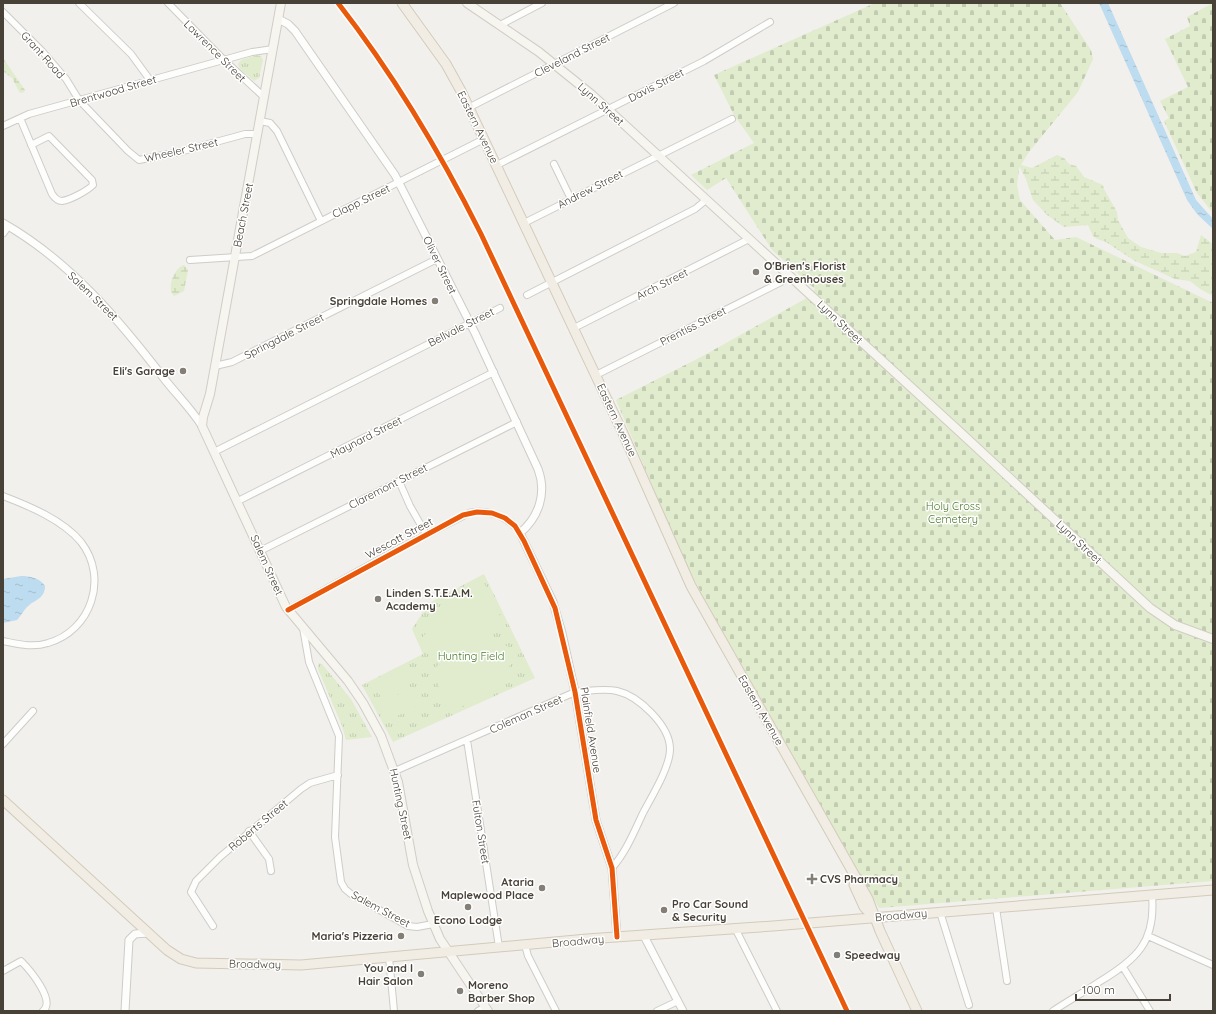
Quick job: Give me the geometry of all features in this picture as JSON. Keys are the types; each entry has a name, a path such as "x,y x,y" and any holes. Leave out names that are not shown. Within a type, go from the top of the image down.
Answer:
{"main road":[{"name":"Beach Street","path":"202,426 215,366 281,3"},
{"name":"Eastern Avenue","path":"403,3 446,64 470,108 596,375 691,586 831,836 864,906 874,918 917,1011"},
{"name":"Lynn Street","path":"467,3 554,64 608,109 1150,608 1175,625 1213,639"},
{"name":"Salem Street","path":"202,426 288,610 303,628"},
{"name":"Hunting Street","path":"303,628 364,703 384,741 395,771 415,874 433,924 448,952"},
{"name":"Broadway","path":"3,800 177,958 196,963 296,965 499,947 1213,890"},
{"path":"448,952 484,1010"}],"street":[{"path":"79,3 131,54 150,80"},
{"name":"Lawrence Street","path":"168,3 264,98"},
{"path":"500,25 542,3"},
{"name":"Cleveland Street","path":"470,108 674,3"},
{"name":"Grant Road","path":"3,12 42,51 66,79 80,101"},
{"name":"Oliver Street","path":"278,19 288,24 295,31 399,183 494,372 538,470 542,484 541,500 538,510 531,523 520,532"},
{"name":"Davis Street","path":"497,165 704,61 770,22"},
{"name":"Brentwood Street","path":"3,126 29,114 224,60 273,49"},
{"name":"Wheeler Street","path":"80,101 128,151 139,160 183,152 245,134 257,134"},
{"path":"20,118 31,145 52,194 57,200 62,201 87,191 93,185 92,180 49,136 31,145"},
{"name":"Andrew Street","path":"524,223 657,155 732,119"},
{"path":"260,121 270,123 276,131 322,221"},
{"name":"Clapp Street","path":"190,260 252,256 484,139"},
{"path":"554,164 571,199"},
{"path":"527,295 696,209 706,200"},
{"path":"3,233 5,224"},
{"name":"Salem Street","path":"5,224 53,258 111,312 202,426"},
{"name":"Arch Street","path":"574,328 749,239"},
{"name":"Springdale Street","path":"215,366 232,362 437,259"},
{"name":"Prentiss Street","path":"596,375 781,282 789,276"},
{"name":"Bellvale Street","path":"214,452 500,308"},
{"name":"Maynard Street","path":"238,501 494,372"},
{"name":"Claremont Street","path":"260,551 517,422"},
{"path":"399,481 410,506 426,534"},
{"path":"3,496 36,511 73,534 82,543 89,555 95,580 94,593 87,612 80,622 66,636 48,644 35,646 3,641"},
{"name":"Wescott Street","path":"288,610 463,515 477,512 492,513 501,516 513,524 520,532"},
{"name":"Plainfield Avenue","path":"520,532 555,608 575,692 596,820 612,868 617,938"},
{"name":"Salem Street","path":"303,628 310,667 339,736 336,843 340,879 343,887 355,896 408,926 417,927 433,924"},
{"name":"Coleman Street","path":"395,771 575,692 607,690 629,696 640,703 655,717 668,740 670,750 667,764 624,853 612,868"},
{"path":"3,744 33,711"},
{"name":"Fulton Street","path":"467,740 499,947"},
{"name":"Roberts Street","path":"213,926 191,892 196,881 220,856 308,784 338,775"},
{"path":"249,831 269,859 271,871"},
{"path":"1053,1011 1123,967 1138,953 1148,936 1153,914 1152,895"},
{"path":"996,908 1006,981"},
{"path":"940,912 969,1005"},
{"path":"735,928 777,1011"},
{"path":"125,1011 129,940 135,934 148,933"},
{"path":"644,936 683,1011"},
{"path":"1148,936 1213,965"},
{"path":"525,945 556,1011"},
{"path":"389,957 394,1011"},
{"path":"3,971 21,961 46,996 48,1002 45,1009"},
{"path":"1123,967 1150,1011"},
{"path":"657,1011 678,1001"}],"green space":[{"name":"Holy Cross Cemetery","path":"875,3 1060,3 1091,50 1093,59 1078,92 1029,152 1019,168 1017,185 1020,200 1055,240 1076,237 1213,303 1213,881 879,908 704,598 683,558 616,400 701,357 805,299 815,289 772,250 726,178 707,190 691,175 754,143 734,115 714,75"},
{"path":"1213,3 1213,213 1197,193 1164,121 1169,118 1160,101 1188,87 1165,39 1190,26 1187,17"},
{"path":"257,55 261,56 263,60 259,78 254,81 240,69 238,64 241,60"},
{"path":"3,58 25,90 24,92 20,93 12,78 4,72"},
{"path":"1057,155 1064,158 1069,164 1076,166 1084,177 1103,185 1117,212 1118,220 1128,238 1141,247 1161,253 1177,253 1185,256 1196,252 1201,235 1213,244 1213,296 1200,289 1190,281 1175,279 1135,261 1106,242 1093,236 1088,225 1064,227 1047,215 1033,200 1026,179 1018,164 1032,168"},
{"path":"184,265 188,270 184,291 174,296 171,288 172,279 177,270"},
{"name":"Hunting Field","path":"484,574 535,678 393,742 362,685 423,654 412,629 429,603"},
{"path":"477,581 484,583 501,618 487,632 518,654 495,686 495,692 454,710 449,707 433,674 436,667 445,660 420,641 443,610 441,600"},
{"path":"318,663 322,664 351,699 372,737 346,740 342,726 318,669"},
{"path":"403,670 410,685 381,698 374,683"},
{"path":"414,687 418,690 423,703 393,718 389,717 384,701"}],"water":[{"path":"1099,3 1108,3 1196,200 1213,219 1213,229 1197,214 1187,200"},
{"path":"21,576 38,579 45,586 45,590 41,597 27,607 17,620 3,623 3,579"}],"cycle path":[{"path":"338,3 359,30 397,86 433,144 481,234 847,1011"},
{"path":"288,610 463,515 477,512 492,513 505,518 515,526 524,541 555,608 575,692 596,820 612,868 617,937"}],"place":[{"name":"O'Brien's Florist & Greenhouses","path":"756,272"},
{"name":"Springdale Homes","path":"435,301"},
{"name":"Eli's Garage","path":"183,371"},
{"name":"Linden S.T.E.A.M. Academy","path":"378,599"},
{"name":"CVS Pharmacy","path":"812,879"},
{"name":"Ataria Maplewood Place","path":"542,888"},
{"name":"Econo Lodge","path":"468,907"},
{"name":"Pro Car Sound & Security","path":"664,910"},
{"name":"Maria's Pizzeria","path":"401,936"},
{"name":"Speedway","path":"837,955"},
{"name":"You and I Hair Salon","path":"421,974"},
{"name":"Moreno Barber Shop","path":"460,991"}]}
